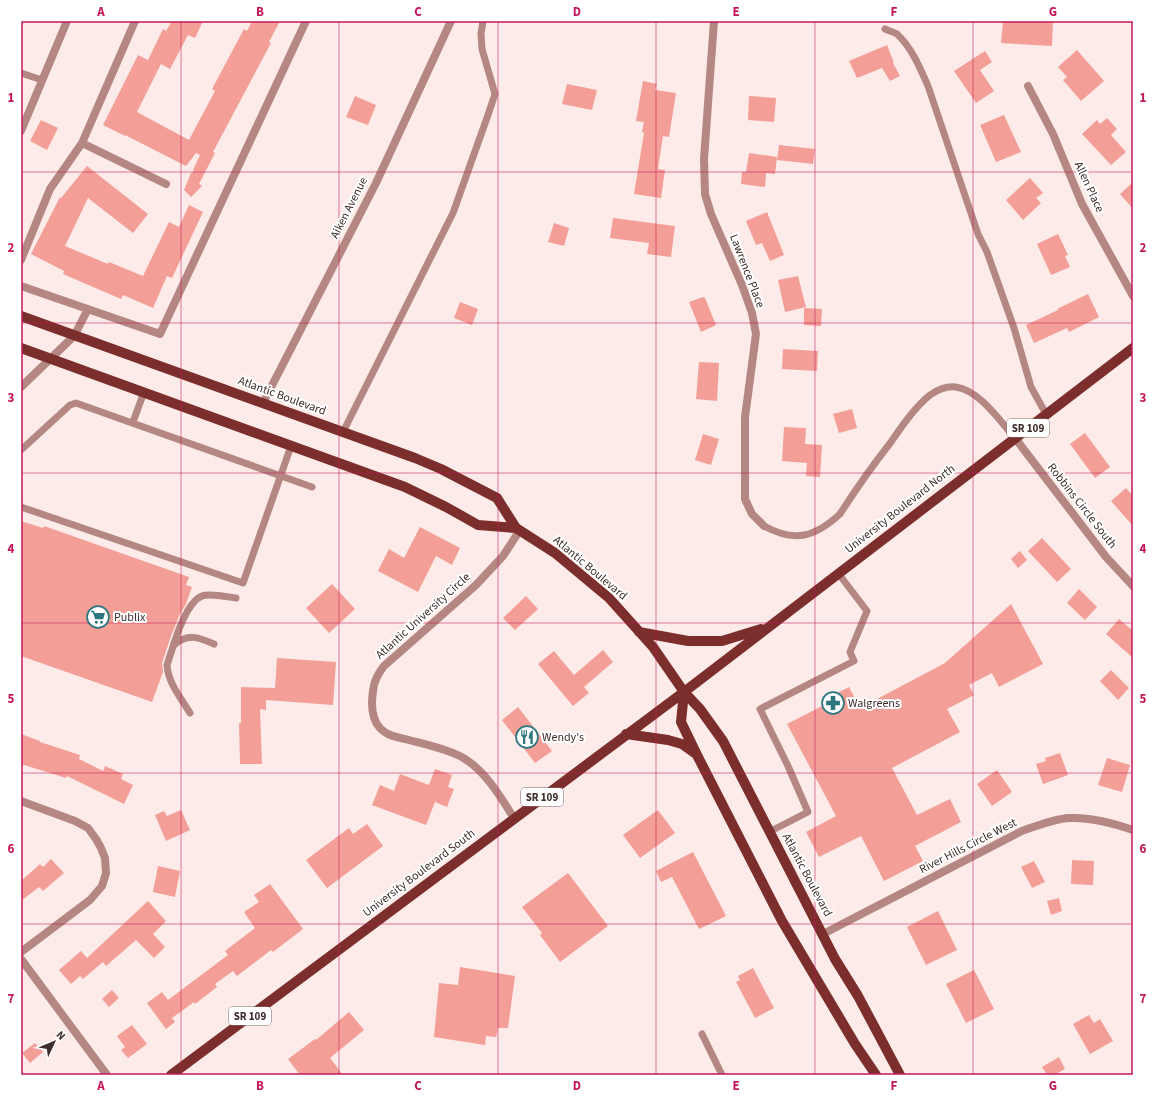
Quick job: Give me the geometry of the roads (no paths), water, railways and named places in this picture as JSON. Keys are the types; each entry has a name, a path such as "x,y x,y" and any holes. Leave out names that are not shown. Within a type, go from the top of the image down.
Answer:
{"main road":[{"name":"Atlantic Boulevard","path":"21,316 415,458 497,498 518,529 555,553 609,598 652,647 684,692 700,708 723,741 836,959 858,996 900,1075"},
{"name":"Atlantic Boulevard","path":"21,348 405,487 478,525 518,529"},
{"name":"University Boulevard North","path":"684,692 1133,348"},
{"path":"639,632 688,641 722,641 767,628"},
{"path":"684,692 681,722 697,755 782,921 855,1044 876,1075"},
{"name":"University Boulevard South","path":"171,1075 684,692"},
{"path":"626,734 682,744 697,755"}],"street":[{"path":"21,131 67,21"},
{"path":"21,260 50,189 82,143 135,21"},
{"path":"21,286 160,334 306,21"},
{"name":"Aiken Avenue","path":"263,403 376,183 451,21"},
{"name":"Lawrence Place","path":"714,21 704,159 705,194 711,214 742,284 752,313 756,334 745,417 745,499 752,514 764,526"},
{"name":"Allen Place","path":"1028,86 1053,134 1082,204 1133,296"},
{"path":"82,143 166,184"},
{"path":"21,387 74,336 88,309"},
{"name":"Robbins Circle South","path":"1014,438 1106,557 1133,586"},
{"name":"Atlantic University Circle","path":"514,818 490,783 468,760 455,754 391,735 380,728 374,719 372,710 372,686 376,675 384,666 476,585 503,556 518,529"},
{"path":"21,801 75,821 88,828 96,838 105,858 106,873 102,886 90,900 21,952"},
{"name":"River Hills Circle West","path":"823,934 1022,831 1033,827 1069,818 1090,819 1133,830"},
{"path":"21,959 108,1075"}],"lane":[{"path":"344,432 453,213 488,115 495,94 482,49 481,34 483,21"},
{"path":"885,29 896,33 910,51 928,86 978,234 987,252 1014,328 1031,387 1046,414"},
{"path":"21,73 42,80"},
{"path":"764,526 783,534 799,536 814,533 828,524 840,514 900,428 931,394 943,389 955,387 969,391 981,400 1014,438"},
{"path":"133,422 144,392"},
{"path":"21,450 70,405 76,402 312,487"},
{"path":"21,507 243,583 291,446"},
{"path":"769,832 808,812 788,766 760,709 854,661 850,652 867,611 838,573"},
{"path":"190,713 168,674 167,665 187,610 194,601 203,596 236,598"},
{"path":"174,645 182,639 190,637 201,638 214,644"},
{"path":"702,1034 722,1075"}],"place":[{"name":"Publix","path":"98,617"},
{"name":"Walgreens","path":"833,703"},
{"name":"Wendy's","path":"527,737"}]}
